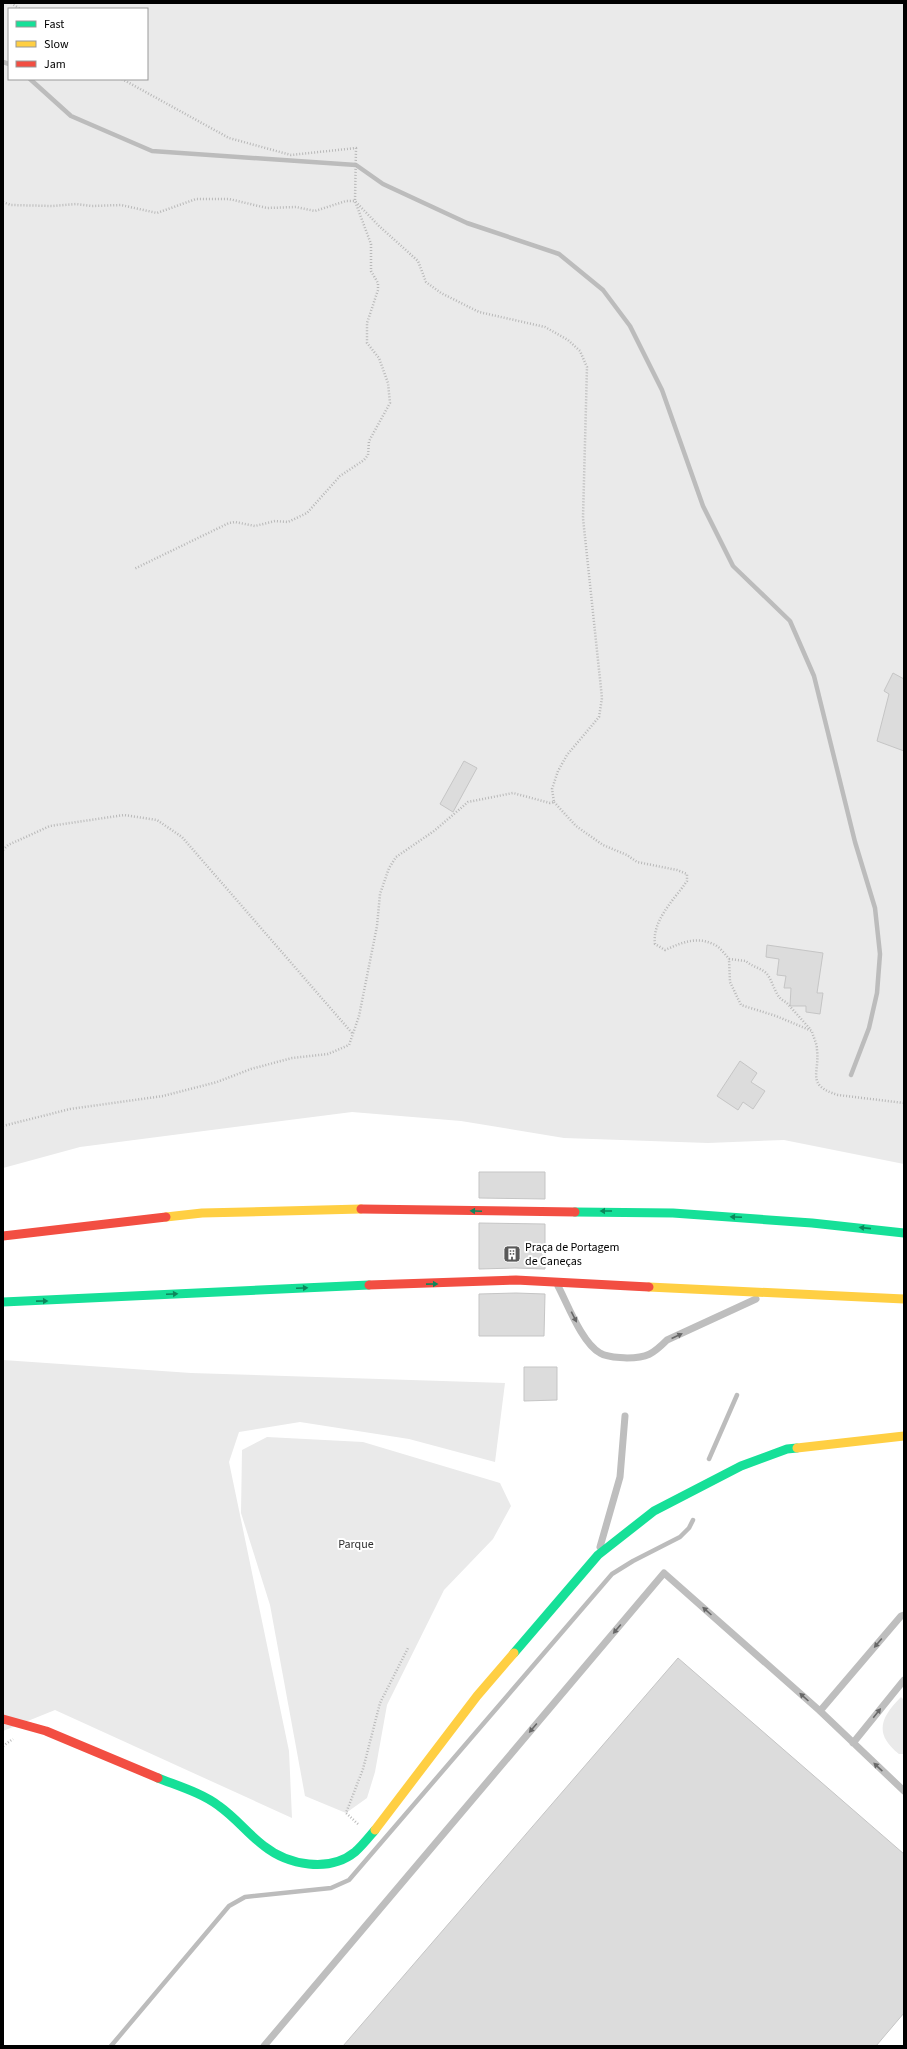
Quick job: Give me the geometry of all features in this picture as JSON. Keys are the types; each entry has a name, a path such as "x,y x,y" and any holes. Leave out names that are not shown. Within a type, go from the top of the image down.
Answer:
{"main road":[{"path":"3,1236 202,1213 375,1209 673,1213 804,1222 904,1233"},
{"path":"3,1302 54,1301 332,1286 454,1284 516,1280 904,1299"},
{"path":"3,1719 46,1731 211,1800 235,1817 265,1847 278,1856 294,1862 309,1865 330,1863 354,1853 370,1835 477,1696 598,1556 654,1511 741,1466 787,1449 904,1436"}],"lane":[{"path":"556,1282 586,1339 600,1353 612,1357 645,1357 656,1351 667,1340 769,1293"},
{"path":"598,1556 620,1477 625,1416"},
{"path":"264,2046 664,1573 820,1711 904,1791"},
{"path":"820,1711 901,1616 904,1615"},
{"path":"853,1743 904,1680"}],"path":[{"path":"124,80 229,138 291,155 356,148 356,201 371,244 371,272 378,283 378,290 367,323 367,343 379,358 390,389 390,403 369,441 368,455 364,460 340,476 307,513 288,522 275,521 254,526 235,522 229,523 134,569"},
{"path":"3,202 11,205 121,205 157,213 196,199 229,199 267,208 296,208 315,211 346,201 356,201 379,226 418,261 426,282 441,293 479,312 545,327 568,340 580,351 587,367 583,518 602,698 599,717 567,755 558,771 552,789 554,802 560,811 576,826 603,845 627,855 637,862 663,869 677,870 687,874 687,881 663,914 654,934 655,944 665,950 686,940 701,940 714,944 729,959 746,961 751,966 766,973 780,1000 786,1002 812,1031 817,1050 815,1074 819,1085 828,1092 838,1095 904,1102"},
{"path":"3,1126 70,1109 163,1096 217,1082 251,1069 292,1058 328,1054 349,1045 359,1016 377,926 380,894 389,868 396,857 434,831 468,802 512,793 550,803 554,802"},
{"path":"3,850 8,845 50,826 124,815 157,820 182,837 353,1033"},
{"path":"729,959 730,982 741,1005 776,1016 812,1031"},
{"path":"370,1835 346,1813 363,1769 380,1703 408,1648"}],"green space":[{"path":"3,3 904,3 904,1164 784,1140 708,1143 564,1138 461,1121 352,1112 80,1147 3,1168"},
{"path":"3,1360 191,1373 505,1383 495,1462 409,1439 300,1422 239,1432 229,1462 289,1751 292,1818 55,1710 3,1731"},
{"name":"Parque","path":"267,1437 363,1442 500,1483 511,1506 493,1539 444,1590 387,1705 375,1772 367,1798 346,1813 305,1796 270,1605 241,1513 242,1450"},
{"path":"901,1697 904,1700 904,1754 899,1754 891,1747 883,1733 883,1726 888,1712"}],"building":[{"path":"893,673 904,679 904,751 877,741 889,694 884,691"},
{"path":"464,761 477,768 453,812 440,804"},
{"path":"767,945 823,953 817,993 823,993 820,1014 806,1012 806,1006 790,1006 791,988 784,988 786,976 777,975 779,959 766,957"},
{"path":"740,1061 757,1073 751,1082 765,1091 753,1109 743,1102 738,1110 717,1096"},
{"path":"479,1172 545,1172 545,1199 479,1198"},
{"path":"479,1223 545,1224 545,1269 479,1269"},
{"path":"479,1294 545,1294 544,1336 479,1336"},
{"path":"524,1367 557,1367 557,1400 524,1401"},
{"path":"678,1658 904,1854 904,2013 876,2046 343,2046"}],"waterway":[{"path":"3,62 8,64"},
{"path":"31,80 71,116 152,151 356,165 383,184 467,223 559,254 603,290 630,326 662,390 703,506 733,566 790,621 814,676 855,842 875,908 880,954 877,993 869,1028 851,1075"},
{"path":"709,1459 737,1395"},
{"path":"111,2046 229,1906 245,1897 331,1888 349,1880 612,1574 633,1561 680,1537 689,1528 693,1520"}],"traffic: fast":[{"path":"575,1212 673,1213 812,1223 904,1233"},
{"path":"3,1302 369,1285"},
{"path":"514,1653 598,1555 654,1511 741,1466 787,1449 797,1448"},
{"path":"158,1778 190,1790 212,1801 264,1846 274,1853 296,1862 321,1864 333,1863 345,1859 358,1850 375,1830"}],"traffic: slow":[{"path":"166,1217 202,1213 361,1209"},
{"path":"649,1287 904,1299"},
{"path":"797,1448 904,1436"},
{"path":"375,1830 477,1696 514,1653"}],"traffic: jam":[{"path":"361,1209 575,1212"},
{"path":"3,1236 166,1217"},
{"path":"369,1285 516,1280 649,1287"},
{"path":"3,1719 46,1731 158,1778"}],"place":[{"name":"Praça de Portagem de Caneças","path":"512,1254"}]}
